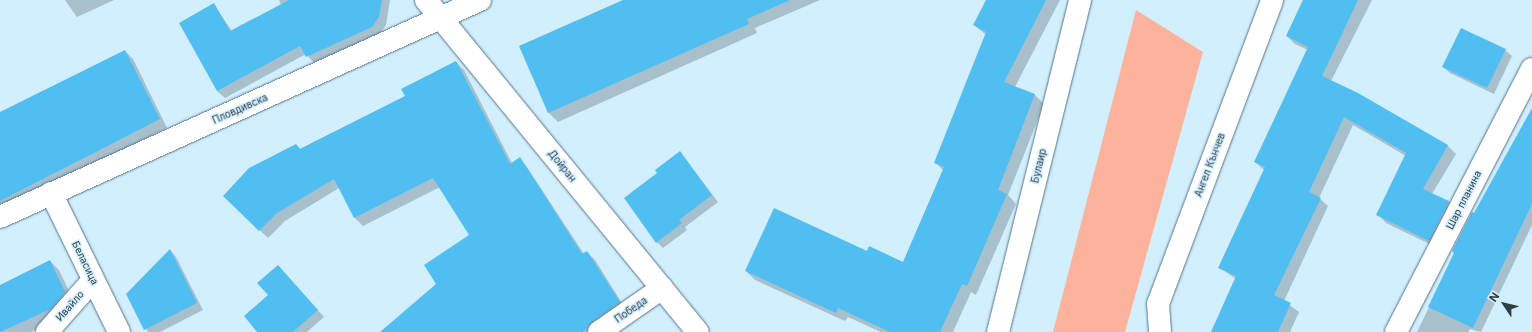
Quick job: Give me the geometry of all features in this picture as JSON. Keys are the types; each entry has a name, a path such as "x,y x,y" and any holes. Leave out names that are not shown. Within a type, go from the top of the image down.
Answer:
{"street":[{"name":"Дойран","path":"426,0 698,332"},
{"name":"Пловдивска","path":"0,217 480,0"},
{"name":"Булаир","path":"998,331 1080,0"},
{"name":"Ангел Кънчев","path":"1160,332 1158,304 1272,0"},
{"name":"Шар планина","path":"1396,332 1532,69"},
{"name":"Беласица","path":"51,193 119,332"},
{"name":"Ивайло","path":"47,332 93,280"},
{"name":"Победа","path":"599,332 662,288"}],"shaded area":[{"path":"1136,10 1203,52 1125,332 1053,332"}],"building":[{"path":"289,0 382,0 379,17 372,27 306,57 300,46 217,91 179,23 214,3 230,31"},
{"path":"623,0 790,0 747,19 749,24 548,113 519,46"},
{"path":"986,0 1046,0 1004,82 1035,94 998,190 1007,194 967,286 962,284 940,332 890,332 838,308 836,313 745,271 774,208 867,251 869,246 903,262 944,167 934,163 986,32 973,25"},
{"path":"1303,0 1358,0 1322,76 1358,93 1448,145 1423,189 1449,201 1429,241 1376,215 1406,153 1344,117 1309,192 1321,198 1274,295 1291,303 1278,332 1211,332 1236,276 1218,268 1265,167 1254,162 1308,47 1286,36"},
{"path":"1461,28 1506,49 1487,88 1442,67"},
{"path":"125,50 160,119 0,201 0,112"},
{"path":"456,61 510,164 520,157 582,254 587,251 620,302 592,322 583,332 380,332 436,284 424,265 469,235 433,178 354,218 334,179 277,213 259,231 223,196 249,168 296,144 300,149 405,96 401,89"},
{"path":"1532,108 1532,204 1473,328 1428,307 1454,253 1452,251 1472,212 1474,213"},
{"path":"680,151 712,195 679,220 682,223 656,243 624,198 657,173 655,170"},
{"path":"170,249 197,303 144,330 126,294"},
{"path":"50,260 65,292 51,309 0,332 0,285"},
{"path":"278,265 318,310 293,332 257,332 244,316 268,295 257,283"}]}
